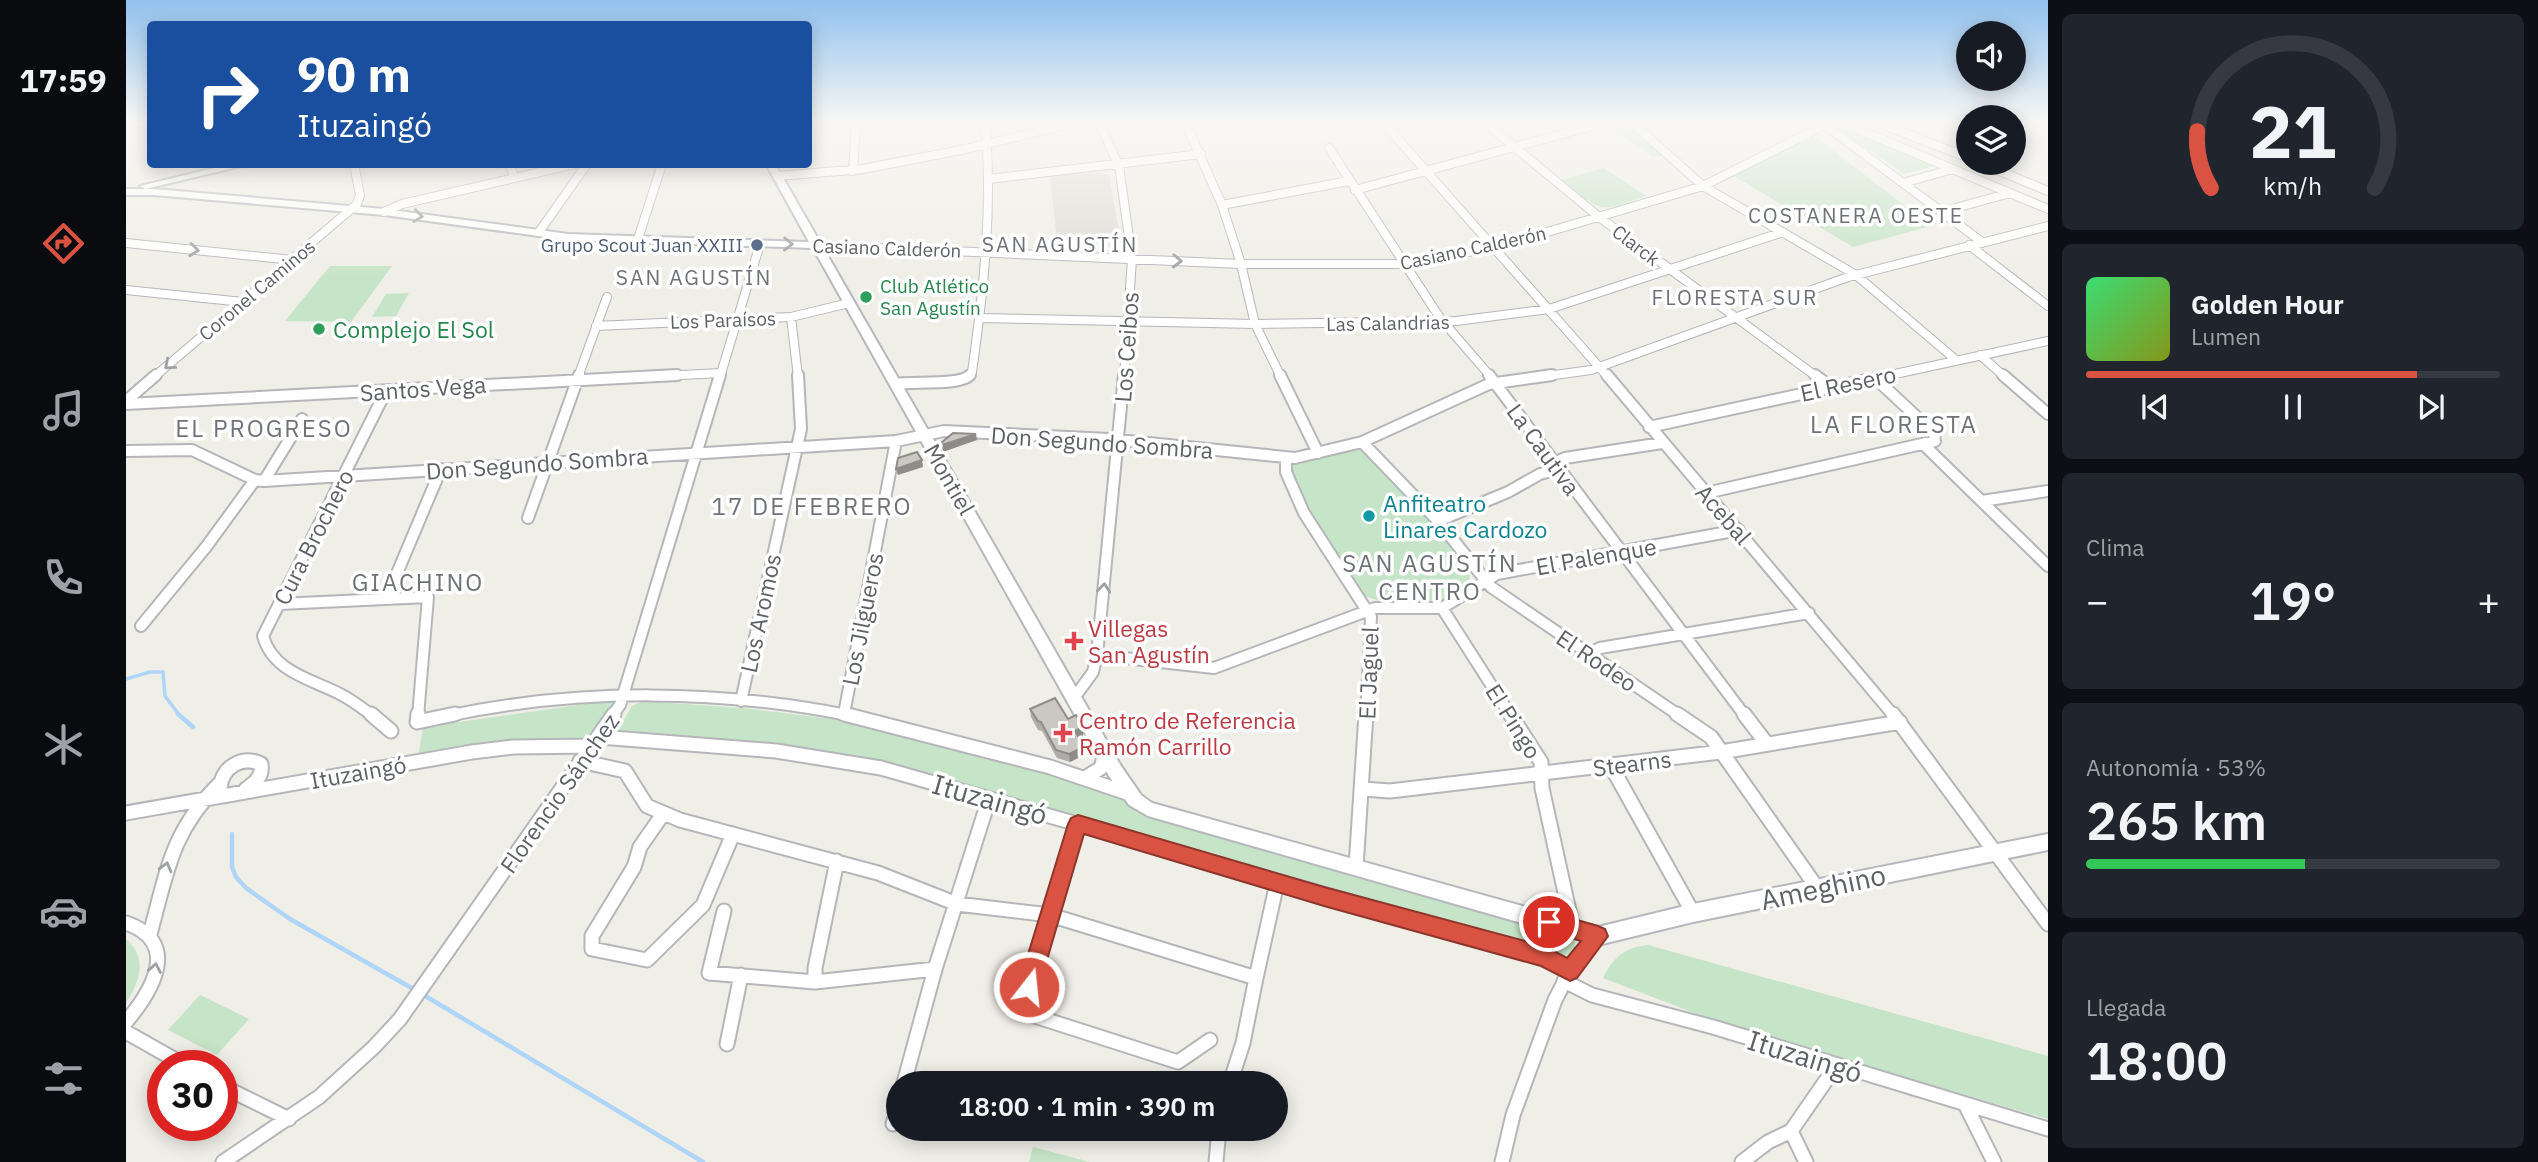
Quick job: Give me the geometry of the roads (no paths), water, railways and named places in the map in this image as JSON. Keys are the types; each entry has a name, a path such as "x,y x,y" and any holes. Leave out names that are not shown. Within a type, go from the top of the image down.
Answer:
{"street":[{"path":"126,191 195,174"},
{"path":"351,209 359,201 360,195 356,174"},
{"path":"384,212 402,204 530,174"},
{"path":"539,232 580,174"},
{"path":"638,239 659,174"},
{"path":"777,176 799,174"},
{"path":"895,384 967,379 972,372 988,252 989,174"},
{"path":"989,179 1037,174"},
{"name":"Los Ceibos","path":"1074,698 1093,672 1097,655 1119,440 1132,259 1120,174"},
{"path":"1209,174 1241,264 1255,324 1318,453"},
{"name":"La Cautiva","path":"1345,174 1444,322 1496,383 1619,551 1767,744"},
{"path":"1222,205 1352,186 1411,174"},
{"name":"Acebal","path":"1430,174 1739,530 1900,722 2048,924"},
{"name":"Clarck","path":"1545,174 1733,317 1831,387"},
{"path":"1690,174 1703,186 1856,275 1956,360"},
{"name":"Casiano Calderón","path":"126,191 165,192 384,212 568,237 1241,264 1404,265 1494,247 1703,186 1727,174"},
{"path":"1891,174 1982,243"},
{"path":"1903,183 1939,174"},
{"path":"1965,174 2048,209"},
{"path":"2009,175 2048,191"},
{"name":"Montiel","path":"777,176 1130,794"},
{"path":"165,192 158,187 170,180"},
{"path":"1941,212 2010,193"},
{"name":"Coronel Caminos","path":"126,402 351,209"},
{"name":"Don Segundo Sombra","path":"126,451 192,450 259,481 896,441 944,431 1119,440 1286,459 1362,442 1496,383 1597,368 1856,275 2048,226"},
{"name":"Las Calandrias","path":"980,318 1255,324 1444,322 1549,309 1783,232"},
{"path":"126,243 293,260"},
{"name":"Florencio Sánchez","path":"223,1162 289,1119 345,1074 400,1019 596,742 624,695 760,244"},
{"path":"1969,245 2048,306"},
{"path":"126,290 243,302"},
{"path":"528,518 607,297"},
{"name":"Los Paraísos","path":"596,326 791,317 849,303"},
{"name":"Los Aromos","path":"741,701 801,429 802,405 791,317"},
{"name":"El Resero","path":"1649,427 2048,341"},
{"path":"1980,355 2048,414"},
{"name":"Santos Vega","path":"126,402 721,373"},
{"path":"1706,493 1935,441 1936,438 1875,378"},
{"name":"Cura Brochero","path":"386,391 263,636 264,646 294,674 345,696 391,732"},
{"path":"141,626 259,481 302,419"},
{"name":"Los Jilgueros","path":"844,714 896,441"},
{"name":"El Rodeo","path":"1362,442 1438,520 1484,580 1711,737 1818,889"},
{"path":"1438,520 1508,492 1557,466 1565,458 1662,443"},
{"path":"1923,444 2048,566"},
{"name":"El Jaguel","path":"1286,459 1286,472 1304,513 1367,610 1371,624 1363,789 1356,867"},
{"path":"279,604 387,597 441,469"},
{"path":"1982,501 2048,491"},
{"name":"El Palenque","path":"1442,608 1497,574 1739,530"},
{"name":"Ituzaingó","path":"387,597 425,596 429,599 418,722 485,709 590,696 624,695 741,701 844,714 1088,776 1130,794 1140,804 1155,812 1573,929"},
{"path":"1097,655 1214,668 1367,610 1388,606 1442,608"},
{"name":"El Pingo","path":"1442,608 1541,762 1542,788 1573,929"},
{"path":"1588,654 1600,648 1809,613"},
{"name":"Stearns","path":"1363,789 1390,791 1542,775 1721,752 1900,722"},
{"name":"Ituzaingó","path":"126,813 472,752 596,742 744,747 817,756 881,768 1544,957 1592,995 1713,1027 2048,1129"},
{"path":"1088,776 1101,768 1105,753"},
{"path":"150,934 170,854 189,814 200,800 219,784 227,770 244,760 259,762 263,769 251,787 234,794 222,792 219,784"},
{"path":"580,761 625,771 643,801 663,814 878,873 957,904 1049,915 1256,978"},
{"path":"1611,766 1693,913"},
{"path":"260,776 264,784 273,787"},
{"path":"907,1071 935,969 989,799"},
{"path":"663,814 640,847 634,867 592,936 592,949 614,956 648,960 703,905 733,834"},
{"path":"1078,824 1022,1012 1171,1061 1178,1062 1210,1040"},
{"name":"Ameghino","path":"1573,929 1598,936 1693,913 2048,842"},
{"path":"816,982 815,968 837,861"},
{"path":"1234,1071 1277,883"},
{"path":"724,911 709,972 816,982 935,969"},
{"path":"126,922 136,924 150,934 158,948 158,967 150,989 126,1022"},
{"path":"1502,1162 1513,1115 1567,976 1598,936"},
{"path":"727,1044 741,975"},
{"path":"126,1032 158,1050"},
{"path":"1742,1162 1768,1142 1791,1131 1836,1066"},
{"path":"238,1094 289,1119"},
{"path":"1966,1106 1994,1162"},
{"path":"1791,1131 1806,1162"},
{"path":"1216,1162 1218,1141"}],"waterway":[{"path":"126,679 150,672 163,672 165,696 179,715"},
{"path":"179,715 193,727"},
{"path":"232,834 232,867 236,877 246,888 290,919 415,990"},
{"path":"422,994 703,1162"}],"place":[{"name":"Grupo Scout Juan XXIII","path":"757,245"},
{"name":"Club Atlético San Agustín","path":"866,297"},
{"name":"Complejo El Sol","path":"319,329"},
{"name":"Anfiteatro Linares Cardozo","path":"1369,516"},
{"name":"Villegas San Agustín","path":"1074,641"},
{"name":"Centro de Referencia Ramón Carrillo","path":"1063,733"}],"district":[{"name":"COSTANERA OESTE","path":"1856,215"},
{"name":"SAN AGUSTÍN","path":"1060,244"},
{"name":"SAN AGUSTÍN","path":"694,277"},
{"name":"FLORESTA SUR","path":"1735,297"},
{"name":"LA FLORESTA","path":"1894,424"},
{"name":"EL PROGRESO","path":"264,428"},
{"name":"17 DE FEBRERO","path":"812,506"},
{"name":"SAN AGUSTÍN CENTRO","path":"1430,577"},
{"name":"GIACHINO","path":"418,582"}]}
